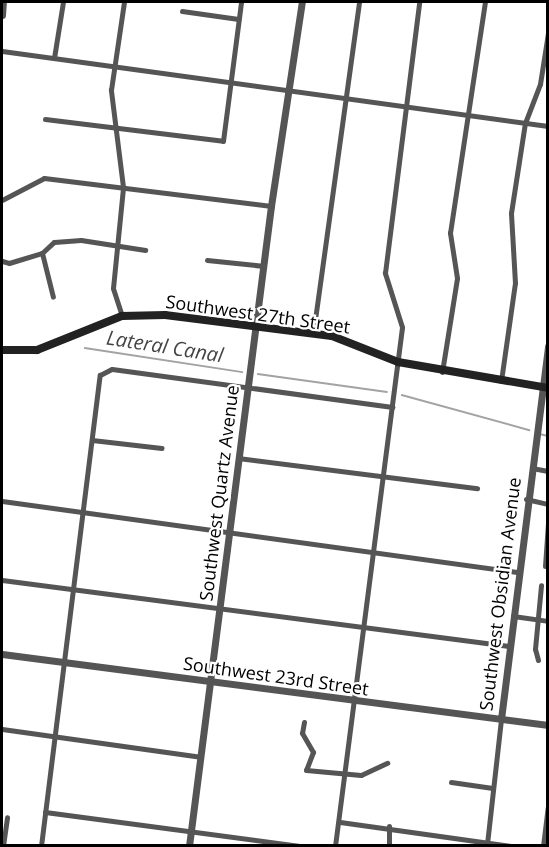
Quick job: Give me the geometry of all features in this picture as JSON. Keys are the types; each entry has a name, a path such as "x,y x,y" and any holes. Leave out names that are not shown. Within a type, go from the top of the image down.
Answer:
{"main road":[{"name":"Southwest 27th Street","path":"2,350 37,351 122,316 165,315 349,340 398,362 442,372 544,387"}],"street":[{"path":"2,15 3,2"},
{"path":"54,58 63,2"},
{"path":"122,316 113,288 123,187 111,90 124,2"},
{"path":"45,119 116,125 223,141 241,2"},
{"name":"Southwest Quartz Avenue","path":"189,846 271,206 302,2"},
{"path":"313,334 360,2"},
{"path":"335,846 340,822 402,327 385,273 409,105 419,2"},
{"path":"442,372 457,278 450,233 466,115 485,2"},
{"path":"182,11 238,19"},
{"path":"501,381 515,283 511,213 525,123 540,84 548,33"},
{"path":"2,51 289,92 409,105 548,126"},
{"path":"2,200 44,178 271,206"},
{"path":"2,261 9,263 42,253 54,242 81,240 145,250"},
{"path":"42,253 53,297"},
{"path":"207,260 264,266"},
{"name":"Southwest Obsidian Avenue","path":"488,843 517,572 548,346"},
{"path":"41,846 100,375 112,369 392,407"},
{"path":"93,440 162,448"},
{"path":"238,458 477,488"},
{"path":"530,467 548,471"},
{"path":"526,499 548,504"},
{"path":"2,501 517,572"},
{"path":"545,566 548,523"},
{"path":"2,580 509,646"},
{"path":"538,660 541,585"},
{"path":"513,616 548,621"},
{"name":"Southwest 23rd Street","path":"2,654 355,702 548,725"},
{"path":"304,722 302,733 313,752 306,770 346,774 374,772 387,763"},
{"path":"2,729 200,757"},
{"path":"451,782 493,788"},
{"path":"543,846 548,807"},
{"path":"45,812 300,846"},
{"path":"3,846 7,817"},
{"path":"340,822 388,826 510,846"},
{"path":"388,826 389,846"}],"waterway":[{"name":"Lateral Canal","path":"85,348 242,372"},
{"name":"Lateral Canal","path":"258,374 387,392"},
{"name":"Lateral Canal","path":"402,395 529,430"},
{"name":"Lateral Canal","path":"540,434 548,436"}]}
